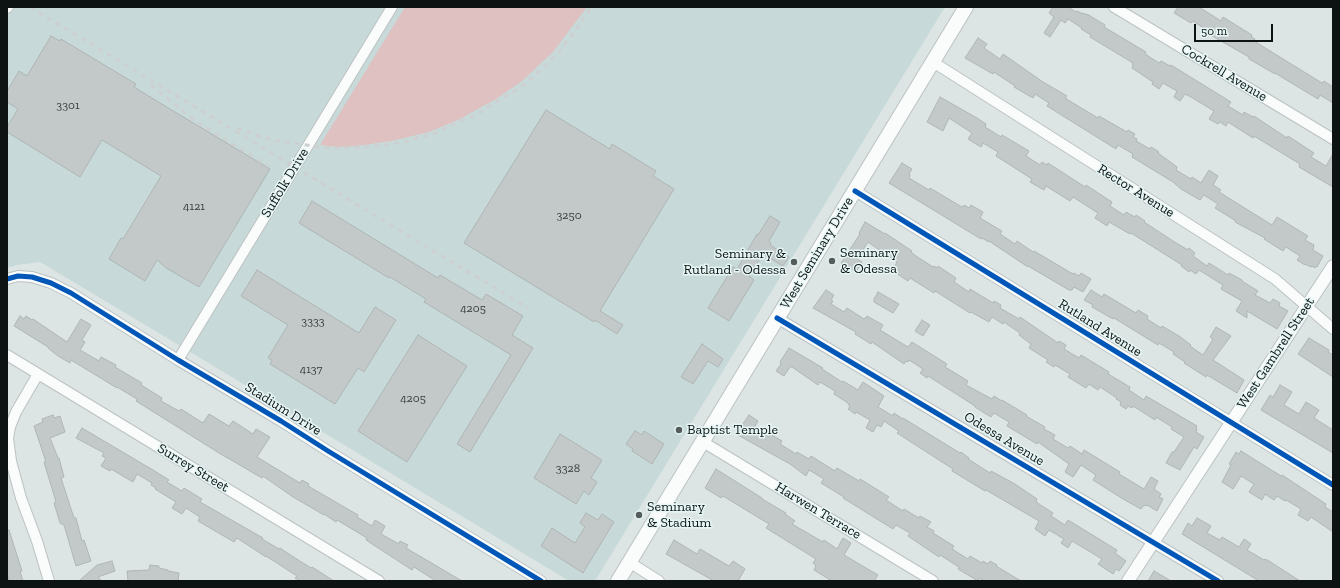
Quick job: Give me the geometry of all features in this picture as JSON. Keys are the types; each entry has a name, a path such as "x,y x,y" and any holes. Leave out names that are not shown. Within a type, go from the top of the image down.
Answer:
{"main road":[{"name":"West Seminary Drive","path":"618,581 966,7"}],"street":[{"name":"Suffolk Drive","path":"178,360 392,7"},
{"name":"Cockrell Avenue","path":"1114,7 1333,139"},
{"name":"Rector Avenue","path":"933,62 1275,279 1333,329"},
{"name":"Rutland Avenue","path":"855,191 1333,485"},
{"name":"West Gambrell Street","path":"1128,581 1230,422 1333,266"},
{"name":"Stadium Drive","path":"7,279 18,276 32,277 51,283 71,293 178,360 281,421 541,581"},
{"name":"Odessa Avenue","path":"777,318 1218,581"},
{"name":"Surrey Street","path":"7,355 379,581"},
{"path":"38,374 16,412 10,427 8,438 11,461 21,498 37,541 49,581"},
{"name":"Harwen Terrace","path":"703,442 932,581"},
{"path":"629,562 660,581"}],"shaded area":[{"path":"7,7 945,7 595,581 569,581 40,262 7,268"},
{"path":"405,7 587,7 553,52 521,82 496,99 458,120 429,132 392,141 338,147 320,145"}],"building":[{"path":"1053,7 1068,7 1076,12 1087,14 1105,25 1104,27 1146,52 1145,54 1159,63 1161,61 1170,66 1171,65 1231,102 1228,106 1243,115 1244,112 1253,117 1254,116 1287,138 1288,136 1314,153 1311,157 1326,166 1333,154 1333,187 1299,167 1300,164 1254,136 1253,138 1228,122 1226,126 1220,122 1218,124 1209,119 1214,111 1191,97 1185,94 1180,101 1174,97 1177,91 1163,83 1159,89 1152,84 1153,82 1132,68 1133,63 1090,37 1091,35 1068,19 1065,23 1061,20 1050,37 1044,33 1054,17 1049,13"},
{"path":"1178,7 1199,7 1221,21 1223,17 1252,35 1251,37 1255,39 1254,41 1322,83 1324,81 1333,87 1333,103 1320,95 1318,99 1207,33 1208,31 1193,21 1191,23 1174,13"},
{"path":"51,36 60,41 61,39 136,84 134,87 270,169 199,287 166,268 157,260 145,281 109,259 121,238 123,239 161,176 102,140 80,177 7,132 7,127 18,109 7,102 7,91 19,71 27,76"},
{"path":"978,38 987,44 984,48 1000,59 1003,54 1043,82 1067,96 1065,98 1073,103 1098,118 1099,116 1127,132 1128,130 1135,134 1133,137 1137,139 1136,141 1159,152 1158,153 1177,167 1176,170 1191,179 1192,177 1201,183 1209,170 1218,176 1213,185 1221,190 1219,192 1272,225 1277,217 1308,236 1305,240 1314,245 1313,250 1323,256 1317,267 1316,266 1315,268 1305,265 1297,260 1300,256 1286,247 1283,251 1264,239 1265,238 1235,222 1236,221 1215,208 1218,204 1204,195 1200,200 1181,189 1173,182 1132,157 1133,154 1118,145 1116,149 1047,106 1049,103 1035,94 1033,98 1014,87 1015,86 994,72 993,74 965,58"},
{"path":"940,97 977,118 986,124 985,127 1001,137 1002,135 1029,151 1026,156 1040,165 1042,162 1047,165 1048,163 1085,187 1086,185 1112,202 1110,206 1124,215 1126,212 1135,217 1136,215 1173,241 1188,250 1189,248 1195,253 1193,256 1207,266 1209,263 1228,275 1229,273 1242,280 1258,291 1255,295 1270,303 1273,299 1280,303 1279,306 1288,311 1277,329 1247,311 1247,318 1236,311 1242,301 1221,289 1223,285 1199,270 1196,274 1190,270 1189,272 1181,266 1182,265 1131,233 1130,234 1109,222 1107,226 1095,218 1098,213 1073,197 1070,201 1046,186 1044,190 1030,182 1032,179 996,156 998,152 983,143 981,147 968,139 972,133 949,118 943,131 927,122"},
{"path":"546,110 610,149 612,144 656,171 653,176 674,189 600,311 623,325 617,334 595,320 594,322 464,243"},
{"path":"902,163 912,169 909,174 909,178 929,190 930,188 962,207 964,205 969,208 971,205 983,212 980,218 1002,231 1000,234 1015,244 1017,241 1033,252 1034,251 1073,274 1074,273 1079,276 1081,273 1091,279 1083,292 1074,287 1072,290 1069,290 1028,267 989,241 982,238 981,239 889,183"},
{"path":"312,201 438,278 440,275 482,300 486,294 523,316 512,335 533,348 470,452 457,444 511,355 424,302 426,299 299,223"},
{"path":"770,216 780,222 769,241 771,243 770,245 789,257 783,266 763,254 749,276 754,280 729,321 708,308 733,267 737,269 757,234 758,235"},
{"path":"865,222 885,233 933,267 934,266 937,268 938,266 956,278 954,282 969,292 970,289 993,303 994,301 1001,305 1000,308 1019,319 1020,317 1058,343 1059,341 1066,345 1064,349 1079,358 1081,355 1109,372 1108,374 1130,387 1129,390 1144,400 1146,396 1197,426 1196,432 1204,437 1197,449 1194,447 1180,470 1166,463 1172,452 1174,452 1184,437 1171,429 1172,427 1156,417 1155,420 1133,406 1132,408 1128,406 1126,409 1120,405 1121,402 1116,399 1117,398 1100,387 1098,390 1089,384 1086,388 1068,377 1070,374 1055,365 1054,367 1046,362 1048,360 1029,348 1031,344 1019,335 1020,333 1004,322 1003,324 992,317 989,322 971,312 970,313 935,291 934,293 910,278 908,281 893,271 897,262 868,242 857,259 862,262 856,272 841,263 860,234 859,233"},
{"path":"257,270 359,333 375,307 396,320 364,372 358,368 335,404 270,364 272,360 268,358 288,325 241,296"},
{"path":"826,290 834,295 831,300 833,301 831,304 844,312 847,308 864,319 867,316 883,325 880,330 908,347 912,342 947,364 945,367 968,381 966,385 992,399 994,396 1027,415 1026,416 1045,427 1044,429 1055,435 1053,439 1068,448 1070,446 1082,454 1084,450 1144,489 1151,477 1158,481 1154,489 1161,494 1159,497 1163,499 1157,511 1147,505 1144,505 1141,509 1123,499 1093,480 1096,475 1081,465 1073,477 1065,472 1069,464 1038,442 1037,444 1007,426 1009,422 994,413 991,417 928,376 927,378 920,373 923,369 909,360 904,364 872,342 871,344 855,334 856,332 813,308"},
{"path":"1091,290 1102,297 1104,294 1136,313 1138,310 1148,316 1147,319 1161,328 1162,326 1179,336 1203,355 1213,339 1210,337 1216,327 1231,336 1213,360 1244,380 1237,393 1207,375 1206,377 1184,363 1185,362 1173,354 1174,352 1159,343 1158,345 1114,318 1113,319 1092,307 1093,305 1084,300"},
{"path":"878,292 899,304 893,313 874,302"},
{"path":"20,316 24,319 26,316 32,320 33,319 67,342 81,319 91,325 82,340 85,342 80,350 99,361 101,357 116,365 115,367 142,383 141,385 162,398 161,401 179,411 181,409 203,423 209,414 229,426 233,421 253,434 256,429 270,437 257,457 300,483 302,480 309,484 308,486 358,515 357,517 372,526 375,520 385,526 381,534 399,544 400,541 408,545 406,548 462,581 436,581 414,567 412,570 366,540 367,538 337,520 336,522 293,497 263,476 262,478 219,453 136,401 137,399 117,387 71,360 70,363 58,356 48,347 14,326"},
{"path":"922,320 930,325 923,336 915,331"},
{"path":"418,335 467,366 407,462 358,431"},
{"path":"1309,338 1329,350 1328,352 1333,355 1333,377 1298,354"},
{"path":"702,344 723,359 718,367 708,361 693,384 681,377"},
{"path":"789,348 823,368 822,369 842,382 843,381 858,390 863,382 884,396 878,407 893,416 894,413 960,453 961,452 969,458 968,459 990,473 991,471 1015,484 1037,499 1036,502 1053,513 1051,516 1065,525 1068,520 1117,550 1115,553 1126,561 1119,571 1116,569 1113,574 1098,564 1102,559 1072,541 1068,548 1061,543 1064,539 1049,530 1045,536 1035,529 1039,521 952,471 953,469 897,433 899,431 884,421 881,427 877,425 873,432 866,428 870,420 856,412 855,414 848,409 850,406 848,403 834,394 835,391 820,382 818,385 792,367 790,367 784,376 776,371"},
{"path":"1280,385 1292,392 1284,405 1299,414 1306,402 1319,410 1314,418 1333,430 1333,453 1261,410 1270,395 1273,397"},
{"path":"53,415 54,418 60,416 65,432 50,438 59,458 64,477 61,478 74,518 76,518 82,541 84,540 91,561 76,566 64,525 60,523 54,503 56,502 44,462 46,462 34,426 43,422 42,419"},
{"path":"749,415 758,421 754,428 769,437 770,434 782,441 780,444 796,454 797,452 809,459 811,456 835,471 837,468 859,481 860,479 889,497 886,500 903,511 904,509 919,518 920,516 931,522 927,527 934,531 933,533 954,546 952,549 968,559 970,556 982,563 983,561 988,564 990,561 1021,581 985,581 979,578 978,581 958,569 959,567 940,555 939,557 908,536 910,533 896,525 893,529 843,498 844,497 821,483 824,479 809,470 806,476 790,464 736,434"},
{"path":"82,428 169,480 167,482 182,491 184,488 202,499 200,502 334,581 300,581 295,578 297,576 237,538 234,542 198,521 200,517 186,508 182,514 172,508 176,502 155,489 156,488 151,485 152,483 137,474 133,482 111,469 110,471 101,466 106,458 102,456 104,453 76,438"},
{"path":"635,431 642,435 644,431 664,444 652,464 632,451 633,449 626,444"},
{"path":"560,434 602,460 591,478 597,482 589,495 584,491 576,504 534,478"},
{"path":"1241,451 1281,476 1282,475 1326,504 1325,507 1333,512 1333,532 1311,517 1308,521 1298,515 1301,509 1286,500 1285,501 1277,496 1274,500 1265,494 1262,500 1249,492 1254,484 1241,476 1233,489 1222,482 1231,465 1229,464 1236,452 1239,454"},
{"path":"716,469 786,513 785,514 795,521 792,524 823,542 824,540 837,549 843,538 851,543 844,555 878,575 874,581 832,581 814,570 816,566 813,563 816,559 766,528 769,524 723,496 721,498 705,488"},
{"path":"586,513 598,520 602,514 614,522 583,573 541,546 552,528 575,543 585,527 580,523"},
{"path":"1197,518 1211,526 1207,533 1220,540 1222,537 1239,547 1244,539 1251,544 1247,550 1264,560 1269,561 1300,581 1259,581 1182,534 1188,523 1192,526"},
{"path":"9,530 22,571 20,571 23,581 9,581 7,574 7,531"},
{"path":"674,540 697,554 700,549 729,566 733,561 745,569 738,581 714,581 666,554"},
{"path":"112,561 115,571 98,577 102,581 79,581 97,565"},
{"path":"150,565 159,566 159,568 179,573 178,581 128,581 127,571 149,570"},
{"path":"1154,571 1171,581 1148,581"}],"railway":[{"path":"30,7 528,308"},
{"path":"237,128 261,137 279,141 319,147 341,148 387,145 435,133 479,113 525,84 559,52 591,7"},
{"path":"151,85 194,120 268,166"}],"cycle path":[{"path":"855,191 1333,485"},
{"path":"7,279 18,276 32,277 51,283 71,293 178,360 281,421 541,581"},
{"path":"777,318 1218,581"}],"place":[{"name":"Seminary & Odessa","path":"832,261"},
{"name":"Seminary & Rutland - Odessa","path":"794,262"},
{"name":"Baptist Temple","path":"679,430"},
{"name":"Seminary & Stadium","path":"639,515"}]}
